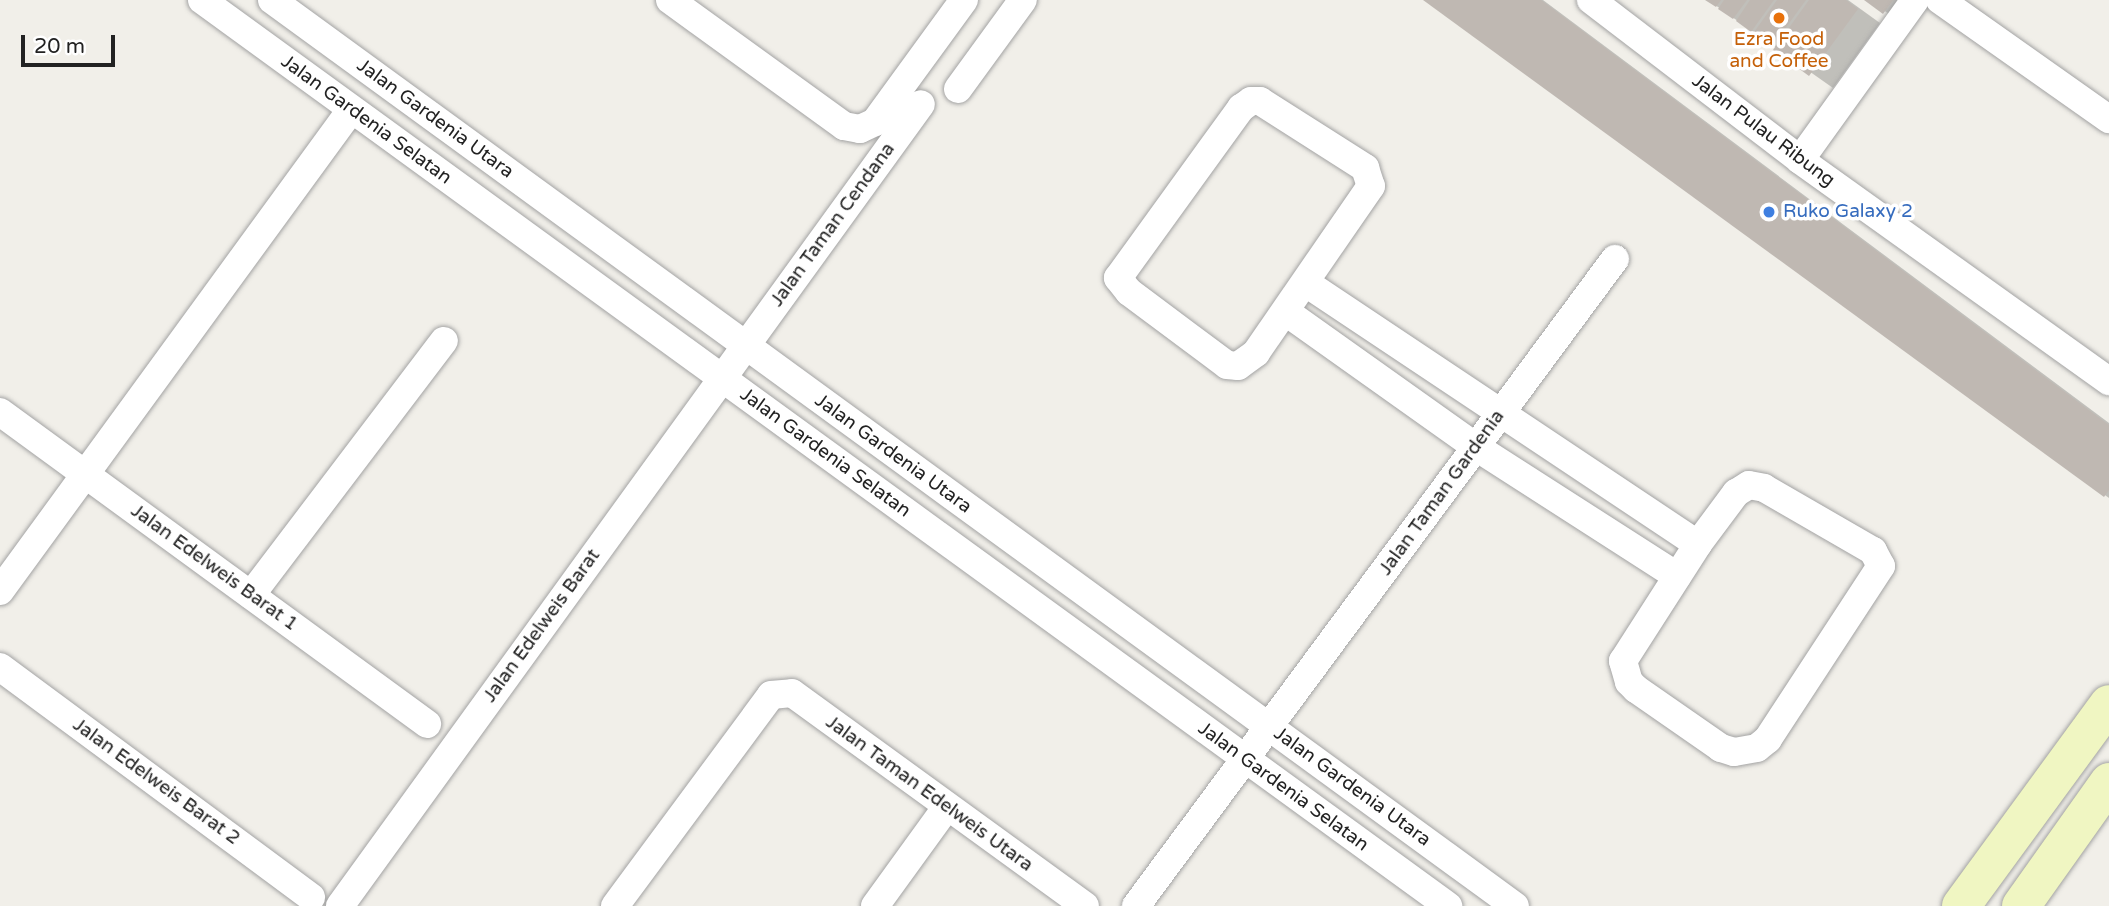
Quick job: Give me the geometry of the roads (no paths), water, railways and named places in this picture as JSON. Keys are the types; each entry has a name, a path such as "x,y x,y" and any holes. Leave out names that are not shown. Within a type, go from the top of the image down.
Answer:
{"main road":[{"path":"1961,906 2109,704"},
{"path":"2021,906 2109,782"}],"street":[{"name":"Jalan Gardenia Selatan","path":"202,0 1448,906"},
{"name":"Jalan Gardenia Utara","path":"272,0 1515,906"},
{"path":"670,0 844,126 860,129 875,122 964,0"},
{"path":"958,89 1023,0"},
{"name":"Jalan Pulau Ribung","path":"1591,0 1800,160 2109,382"},
{"path":"1800,160 1914,0"},
{"path":"1940,0 2109,119"},
{"path":"1251,101 1260,101 1358,164 1370,179 1371,186 1286,312 1256,353 1238,366 1227,365 1129,292 1118,278 1241,108 1251,101"},
{"name":"Jalan Taman Cendana","path":"745,346 921,104"},
{"path":"0,591 351,110"},
{"name":"Jalan Taman Gardenia","path":"1136,906 1615,259"},
{"path":"1306,283 1499,416 1698,544"},
{"path":"1286,312 1476,447 1677,576"},
{"path":"251,595 444,341"},
{"name":"Jalan Edelweis Barat","path":"340,906 745,346"},
{"name":"Jalan Edelweis Barat 1","path":"0,412 427,724"},
{"path":"1756,485 1873,551 1880,559 1880,572 1768,739 1757,748 1746,752 1721,748 1629,681 1623,661 1627,649 1698,544 1736,493 1756,485"},
{"name":"Jalan Edelweis Barat 2","path":"0,667 311,897"},
{"name":"Jalan Taman Edelweis Utara","path":"615,906 771,695 792,693 946,808 1085,906"},
{"path":"875,906 946,808"}],"place":[{"name":"Ezra Food and Coffee","path":"1779,18"},
{"name":"Ruko Galaxy 2","path":"1769,212"}]}
